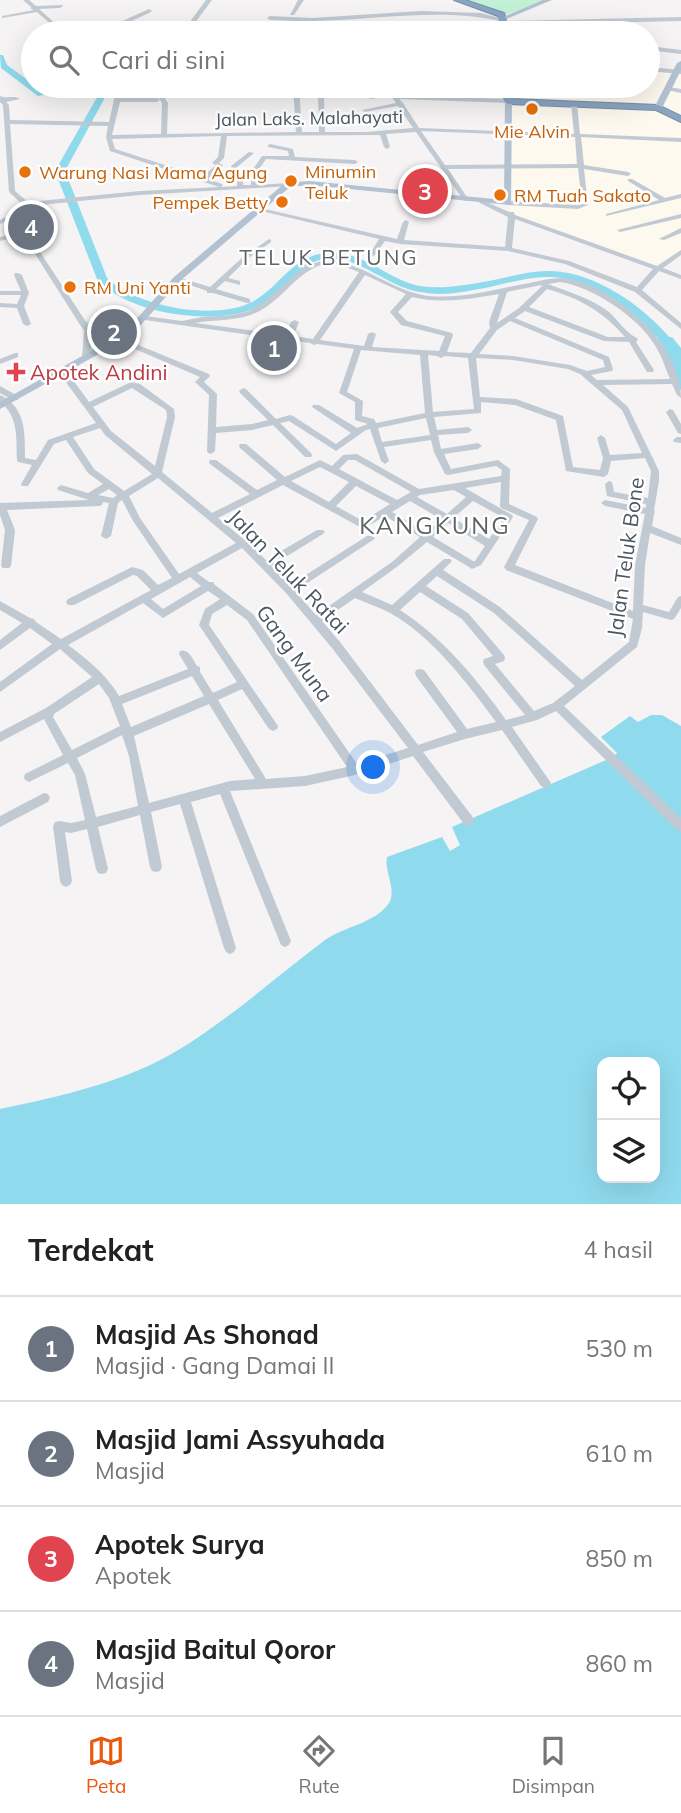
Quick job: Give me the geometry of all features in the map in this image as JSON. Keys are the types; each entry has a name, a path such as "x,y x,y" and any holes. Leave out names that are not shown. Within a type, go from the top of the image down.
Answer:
{"highway":[{"path":"458,0 505,21"},
{"path":"508,101 657,108 681,119"}],"main road":[{"path":"505,21 549,0"},
{"path":"657,108 679,72 681,63"},
{"path":"5,401 118,340 145,317 177,279 288,185 309,183 508,203 508,101"}],"street":[{"path":"26,0 49,21"},
{"path":"193,21 209,0"},
{"path":"292,14 301,0"},
{"path":"4,17 60,6"},
{"path":"127,21 149,10"},
{"path":"270,18 312,20 361,16 478,15 505,21"},
{"path":"360,21 361,16"},
{"path":"612,21 681,19"},
{"path":"660,49 681,52"},
{"path":"660,70 679,72"},
{"path":"669,89 680,91"},
{"path":"162,98 166,103 164,136"},
{"path":"293,142 301,133 297,98"},
{"path":"321,98 322,134"},
{"path":"397,98 466,200"},
{"path":"365,110 397,98 508,101"},
{"path":"17,99 1,99 7,122 12,192 28,206"},
{"path":"157,100 118,100 109,146 116,153 228,187"},
{"path":"508,203 584,206 574,104"},
{"path":"7,122 112,124"},
{"name":"Jalan Laks. Malahayati","path":"109,137 383,134 417,130 681,140"},
{"path":"203,180 220,165 215,163 221,158 224,134"},
{"path":"383,134 387,147"},
{"path":"270,146 291,150 292,159"},
{"path":"240,186 241,172 235,172 234,166 251,153"},
{"path":"254,185 254,172 264,157 355,162"},
{"path":"442,167 508,164 579,166 629,177 664,200"},
{"path":"0,172 11,170"},
{"path":"0,222 15,218 28,206 127,191 288,185"},
{"path":"608,215 681,196"},
{"path":"482,202 512,216 681,277"},
{"path":"508,203 512,207 508,249"},
{"path":"260,210 400,242 508,249 567,262 638,290 681,327"},
{"path":"15,218 88,331 86,358"},
{"path":"620,230 679,218"},
{"path":"400,242 407,222"},
{"path":"662,239 681,230"},
{"path":"0,239 23,233"},
{"path":"373,254 383,239"},
{"path":"209,291 269,242"},
{"path":"638,290 657,269 681,252"},
{"path":"179,325 258,310 302,273 324,262 363,272 410,295 455,298 545,285 560,280 576,283 637,320 656,339 681,395"},
{"path":"313,342 363,272"},
{"path":"18,275 25,293 20,306 27,324"},
{"path":"223,278 237,283"},
{"path":"177,279 247,301"},
{"path":"213,429 274,423 286,418 298,421 335,448 355,431 371,426 429,415 476,412 479,410 471,357 494,328 524,308 545,285"},
{"path":"545,285 596,307 634,340 650,370"},
{"path":"494,328 493,322 504,290"},
{"path":"0,293 25,293"},
{"path":"410,295 394,312 404,323 449,335 441,356"},
{"path":"0,305 20,306"},
{"path":"524,308 607,339 634,340"},
{"name":"Jalan Teluk Bone","path":"66,881 59,826 71,828 223,788 262,782 305,781 355,770 465,734 506,726 533,717 557,706 629,650 633,644 638,612 646,527 652,507 655,471 625,409 585,374 570,367 531,360 363,349 179,325 145,317"},
{"path":"509,318 606,359 608,369 585,374"},
{"path":"288,339 295,322"},
{"path":"372,334 343,393 359,401 358,418 371,421 385,461"},
{"path":"267,351 275,338"},
{"path":"118,340 206,376 199,382 213,394 212,456 257,495"},
{"path":"1,360 15,355"},
{"path":"424,355 433,435 448,472 498,463 506,469 504,506 534,519 509,567 638,612 670,616 681,600"},
{"name":"Jalan Teluk Ratai","path":"62,371 101,424 158,475 243,542 289,590 316,620 468,820"},
{"path":"597,383 675,381"},
{"path":"6,566 1,507 114,503 146,479 158,475 171,417 170,409 137,386 131,385 88,406"},
{"path":"0,389 5,401 19,419 21,460 38,463"},
{"path":"243,391 308,455"},
{"path":"476,399 516,402 560,418 569,469 604,474 607,457 601,438"},
{"path":"316,407 355,431"},
{"path":"670,412 680,437"},
{"path":"26,484 49,444 101,424"},
{"path":"379,444 468,429"},
{"path":"68,436 83,461 107,485 125,496 136,519 178,579"},
{"path":"243,446 285,482 366,525 414,494 501,479"},
{"path":"439,453 478,446"},
{"path":"607,457 648,455"},
{"path":"333,470 346,457 358,457 447,519 491,545"},
{"path":"213,516 320,463 397,504"},
{"path":"331,506 354,482"},
{"path":"610,484 610,494 652,507"},
{"path":"89,497 107,485"},
{"path":"387,513 472,565 478,563 509,517 455,487"},
{"path":"61,488 114,503"},
{"path":"316,620 356,594 471,498"},
{"path":"106,536 114,503"},
{"path":"605,503 652,507"},
{"path":"646,527 681,542"},
{"path":"265,565 320,532"},
{"path":"289,590 370,538"},
{"path":"0,688 59,646 243,542"},
{"path":"393,610 447,561"},
{"path":"438,570 497,610 581,685"},
{"path":"71,602 132,571 140,573 157,590"},
{"name":"Gang Muna","path":"190,572 250,617 355,770"},
{"path":"143,598 163,614 210,585"},
{"path":"419,586 472,623 500,658 488,663 533,717"},
{"path":"356,594 393,610 416,624 506,726 545,783"},
{"path":"228,599 215,606 203,620 273,726"},
{"path":"0,605 31,622 100,678 116,702 126,731 156,867"},
{"path":"0,646 31,622"},
{"path":"184,654 262,782"},
{"path":"116,702 196,670"},
{"path":"420,673 465,734"},
{"path":"0,737 50,711 100,678"},
{"path":"29,777 70,755 244,684"},
{"path":"557,706 681,826"},
{"path":"50,711 48,717 80,774 102,869"},
{"path":"223,788 285,941"},
{"path":"0,822 44,798"},
{"path":"184,799 230,948"}],"shaded area":[{"path":"660,71 681,72 681,252 657,269 512,216 508,203 507,98 660,98"}],"green space":[{"path":"464,0 547,0 505,15"},
{"path":"140,319 128,333 87,356 85,321"}],"water":[{"path":"672,337 681,348 681,391 657,339"},
{"path":"651,715 662,715 681,726 681,1204 0,1204 0,1109 116,1079 180,1049 236,1010 325,940 383,910 389,903 392,892 387,857 442,837 450,851 460,845 452,827 613,757 617,753 601,737 630,716 638,722"}],"waterway":[{"path":"0,57 4,66 21,79"},
{"path":"101,98 60,171 102,279 113,290 130,299 175,310 222,312 241,309 265,298 302,264 312,259 336,255 360,262 407,286 428,290 466,288 551,274 583,280 612,296 664,338"}],"place":[{"name":"Mie Alvin","path":"532,109"},
{"name":"Warung Nasi Mama Agung","path":"25,172"},
{"name":"Minumin Teluk","path":"291,181"},
{"name":"Apotek Surya","path":"425,191"},
{"name":"RM Tuah Sakato","path":"500,195"},
{"name":"Pempek Betty","path":"282,202"},
{"name":"Masjid Baitul Qoror","path":"31,227"},
{"name":"RM Uni Yanti","path":"70,287"},
{"name":"Masjid Jami Assyuhada","path":"114,332"},
{"name":"Masjid As Shonad","path":"274,348"},
{"name":"Apotek Andini","path":"16,372"}],"district":[{"name":"TELUK BETUNG","path":"329,257"},
{"name":"KANGKUNG","path":"435,525"}]}
